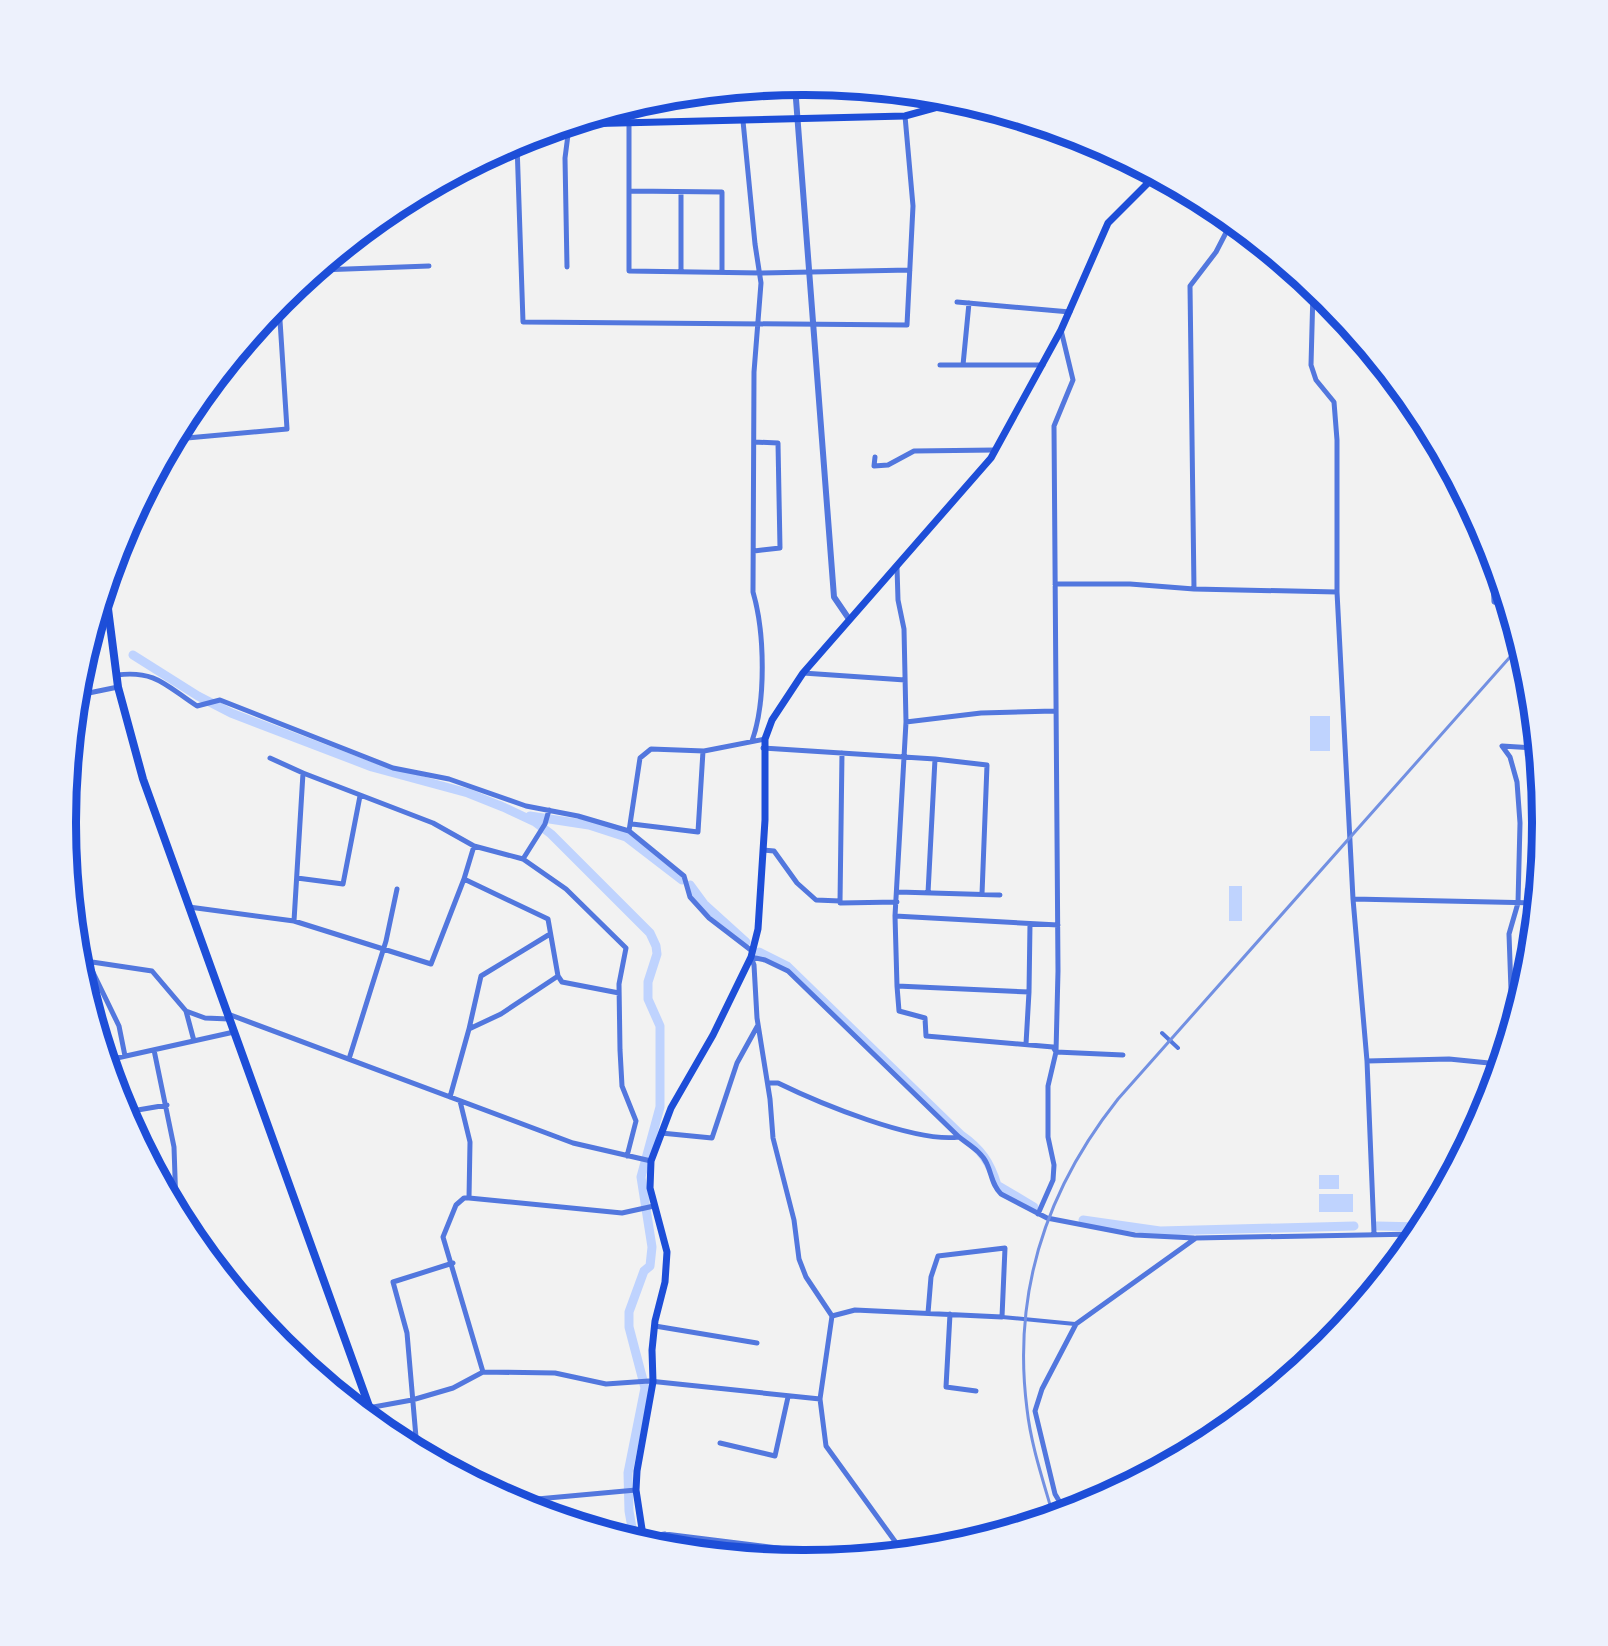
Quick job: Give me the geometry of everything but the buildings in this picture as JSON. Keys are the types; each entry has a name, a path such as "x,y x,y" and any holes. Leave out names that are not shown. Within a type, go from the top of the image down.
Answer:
{"highway":[{"path":"108,611 118,687 143,779 367,1404"}],"main road":[{"path":"603,124 904,116 936,107"},
{"path":"642,1532 634,1491 651,1381 655,1326 665,1282 667,1252 652,1207 650,1161 671,1108 713,1035 751,954 758,929 765,820 763,748 772,720 803,674 995,450 1070,312 1108,223 1148,183"}],"street":[{"path":"796,95 834,597 849,620"},
{"path":"517,155 523,322 758,326 907,325 913,206 904,116"},
{"path":"743,121 760,273 754,372 753,592 761,618 758,723 752,741"},
{"path":"628,124 629,271 760,273 910,270"},
{"path":"567,267 565,158 568,135"},
{"path":"630,191 722,192 722,272"},
{"path":"681,193 681,272"},
{"path":"1194,589 1190,286 1216,252 1227,231"},
{"path":"332,270 429,266"},
{"path":"957,302 1070,312"},
{"path":"963,365 969,303"},
{"path":"1313,304 1311,365 1316,380 1334,402 1337,440 1337,592 1353,899 1367,1061 1374,1233"},
{"path":"187,438 287,429 280,319"},
{"path":"1038,1214 1053,1180 1054,1166 1048,1137 1048,1086 1056,1052 1058,925 1054,711 1054,426 1073,380 1061,330"},
{"path":"940,365 1042,364"},
{"path":"753,551 780,548 778,443 754,442"},
{"path":"874,457 874,466 888,465 914,451 995,450"},
{"path":"897,567 906,722 895,916 899,1011 925,1018 926,1036 1053,1047 1056,1052"},
{"path":"1055,584 1130,584 1194,589 1337,592"},
{"path":"117,675 137,672 154,676 196,706 219,700 393,768 449,779 526,806 629,831 684,876 690,897 709,918 751,954 788,971 959,1137 979,1152 987,1162 995,1188 1001,1194 1047,1218 1135,1235 1196,1238 1404,1234"},
{"path":"803,674 905,680"},
{"path":"88,693 118,687"},
{"path":"906,722 981,713 1054,711"},
{"path":"629,831 632,824 640,758 651,749 703,751 765,739"},
{"path":"1511,994 1509,934 1518,903 1520,824 1517,782 1510,757 1502,746 1527,748"},
{"path":"763,748 935,759 987,765 982,894"},
{"path":"632,824 698,832 703,751"},
{"path":"840,901 842,753"},
{"path":"270,758 360,796 433,823 474,846 523,859 566,889 623,944 626,948 619,993 622,1086 636,1121 627,1156"},
{"path":"928,893 935,759"},
{"path":"294,921 303,773"},
{"path":"297,878 343,884 360,796"},
{"path":"523,859 539,829 546,821 549,810"},
{"path":"189,908 294,921 384,947 431,964 464,879 474,846"},
{"path":"763,850 774,851 797,883 816,900 897,902"},
{"path":"464,879 548,919 558,976 562,982 619,993"},
{"path":"349,1059 384,947 397,889"},
{"path":"897,892 1000,895"},
{"path":"1353,899 1527,903"},
{"path":"895,916 1058,925"},
{"path":"1026,1044 1030,924"},
{"path":"450,1097 481,976 550,934"},
{"path":"751,954 773,1138 794,1220 798,1259 806,1277 832,1316 819,1399 826,1446 897,1544"},
{"path":"89,960 152,970 186,1011 194,1041"},
{"path":"91,969 119,1026 125,1056"},
{"path":"469,1029 501,1014 558,976"},
{"path":"897,986 1029,992"},
{"path":"186,1011 205,1018 228,1017 349,1059 573,1143 650,1161"},
{"path":"661,1133 712,1138 737,1063 758,1025"},
{"path":"115,1058 234,1032"},
{"path":"1162,1033 1178,1048"},
{"path":"154,1050 174,1147 175,1189"},
{"path":"1056,1052 1123,1055"},
{"path":"1367,1061 1449,1059 1491,1063"},
{"path":"768,1083 778,1083 874,1122 946,1139 959,1137"},
{"path":"460,1101 470,1142 470,1198"},
{"path":"136,1110 167,1105"},
{"path":"483,1372 453,1263 443,1237 456,1205 464,1198 470,1198 622,1213 652,1207"},
{"path":"1061,1503 1052,1485 1035,1412 1042,1389 1076,1324 1196,1238"},
{"path":"928,1313 931,1277 938,1256 1005,1248 1002,1317"},
{"path":"416,1438 407,1333 393,1282 453,1263"},
{"path":"832,1316 855,1310 1002,1317 1076,1324"},
{"path":"950,1314 946,1388 976,1391"},
{"path":"655,1326 757,1343"},
{"path":"371,1407 412,1400 453,1388 483,1372 555,1373 606,1384 651,1381 819,1399"},
{"path":"720,1443 775,1456 788,1397"},
{"path":"537,1499 634,1491"},
{"path":"658,1536 664,1534 790,1550"}],"water":[{"path":"1310,716 1330,716 1330,751 1310,751"},
{"path":"1229,886 1242,886 1242,921 1229,921"},
{"path":"1319,1175 1339,1175 1339,1189 1319,1189"},
{"path":"1319,1194 1353,1194 1353,1212 1319,1212"}],"waterway":[{"path":"133,655 198,696 231,713 372,767 468,793 503,807"},
{"path":"499,805 535,822 551,834 650,933 656,946 657,954 648,982 648,999 660,1026 660,1107 641,1177 652,1247 650,1266 644,1271 629,1312 629,1327 645,1388 628,1473 629,1511 632,1530"},
{"path":"530,816 589,825 626,837 682,880"},
{"path":"690,885 704,904 746,942"},
{"path":"759,952 787,966 974,1145 988,1163 997,1185 1034,1207"},
{"path":"1083,1220 1160,1231 1354,1226"},
{"path":"1377,1226 1409,1227"}],"railway":[{"path":"1051,1507 1031,1436 1027,1409 1024,1366 1025,1324 1030,1283 1040,1244 1071,1169 1118,1099 1512,655"}]}
